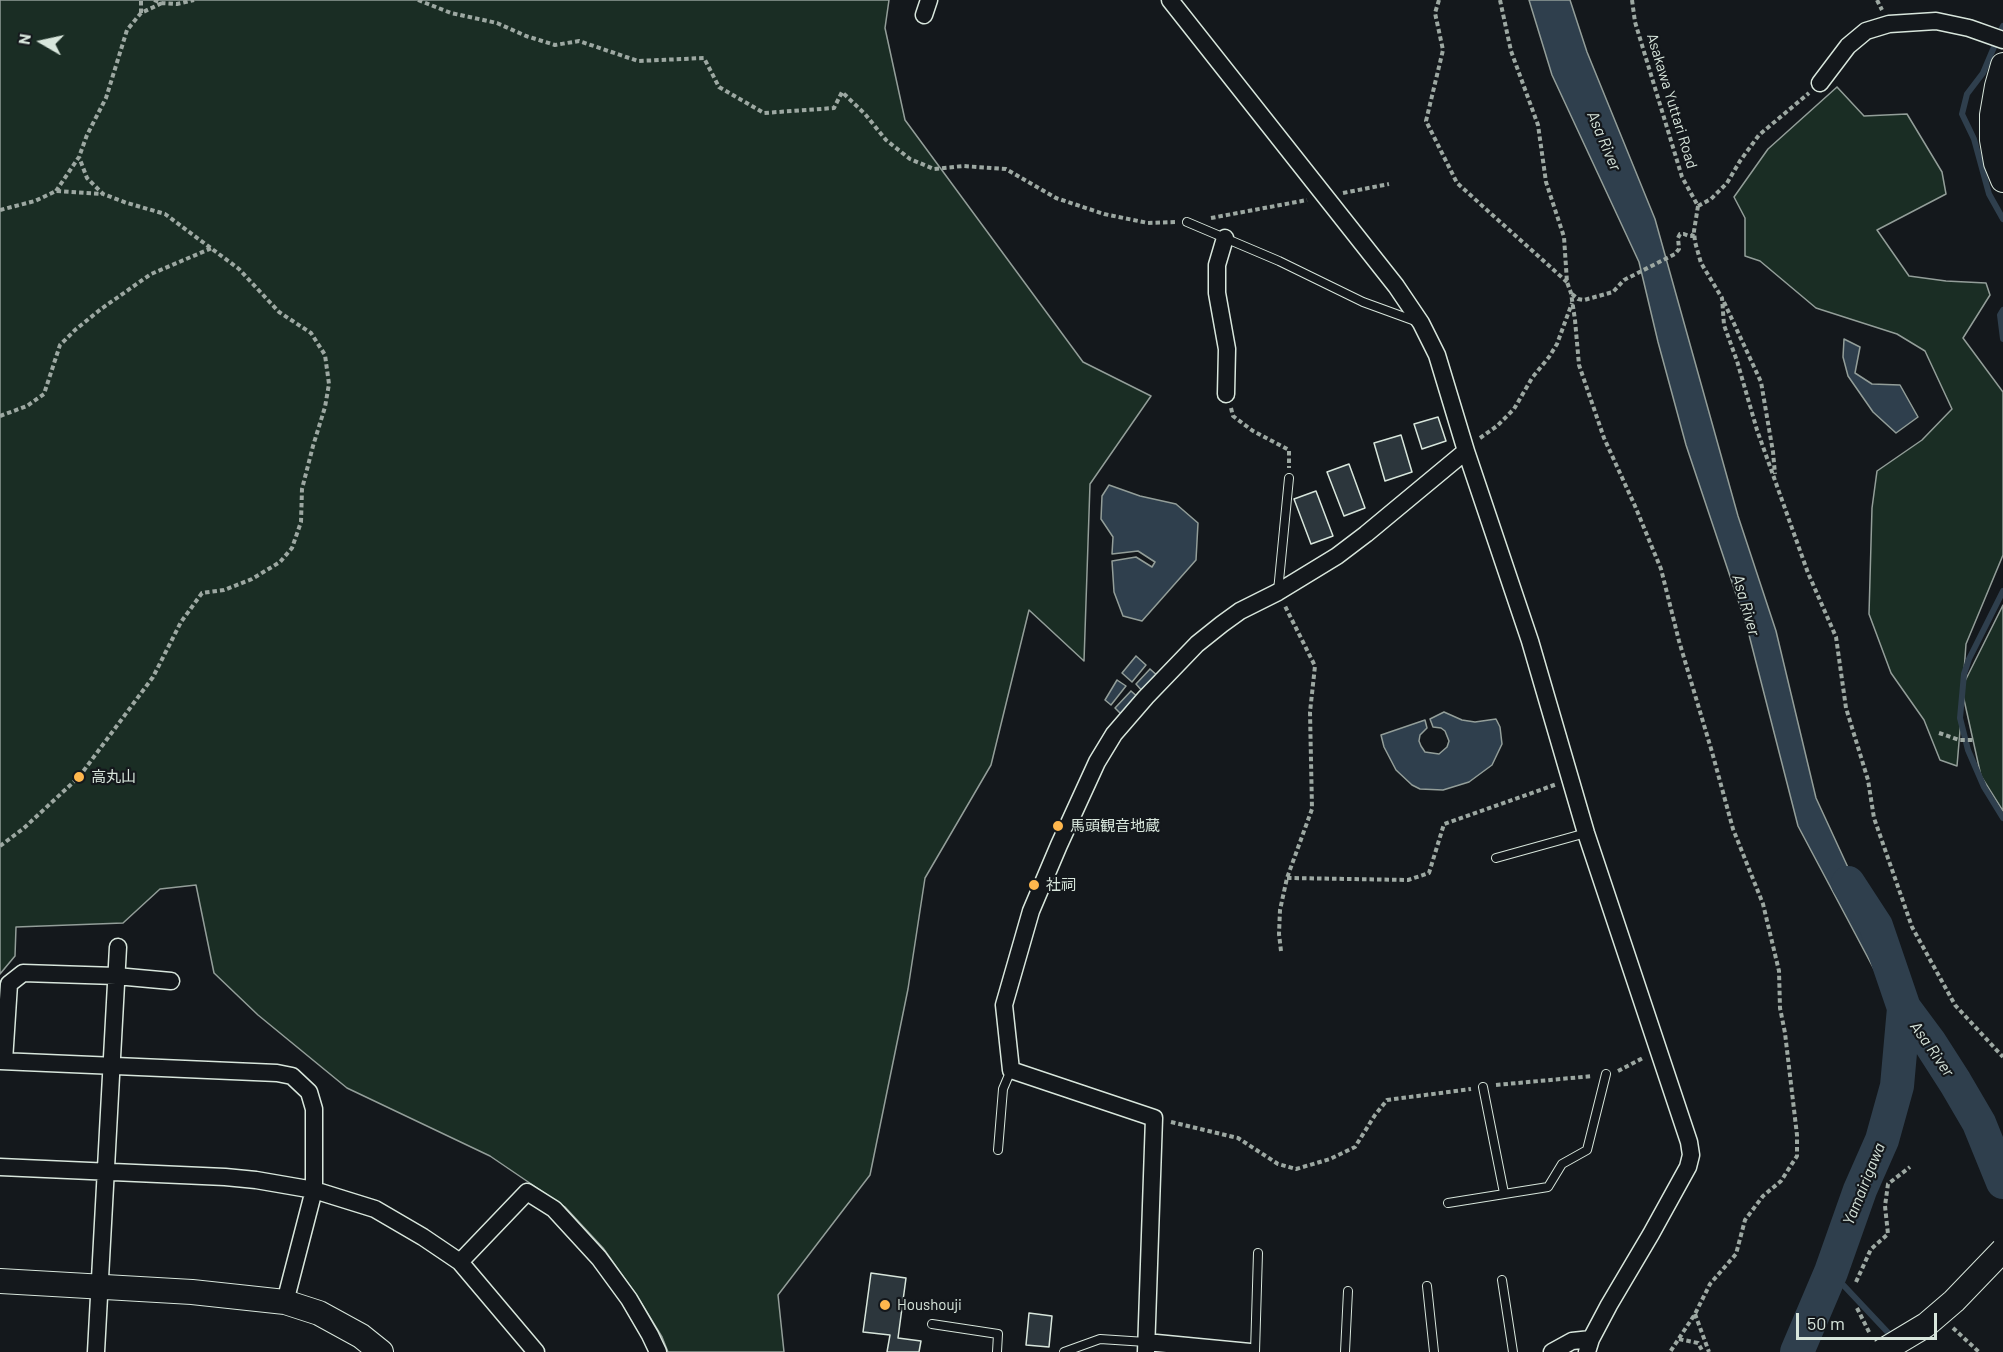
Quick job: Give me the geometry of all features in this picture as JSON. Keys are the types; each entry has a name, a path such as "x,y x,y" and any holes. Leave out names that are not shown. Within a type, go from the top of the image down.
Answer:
{"street":[{"path":"1170,0 1396,286 1421,323 1437,355 1530,641 1569,780 1689,1142 1691,1155 1688,1167 1589,1346 1572,1341 1552,1352"},
{"path":"1820,83 1848,46 1866,31 1889,24 1936,21 1969,28 2003,40"},
{"path":"2003,65 1996,87 1992,116 1992,140 1996,163 2003,180"},
{"path":"1225,238 1217,265 1217,293 1227,349 1226,394"},
{"path":"1250,1352 1146,1347 1154,1118 1011,1070 1004,1005 1031,911 1097,762 1114,734 1197,644 1240,611 1278,592 1344,550 1466,450"},
{"path":"96,1352 118,947"},
{"path":"171,981 116,976 23,973 9,984 2,1061 277,1073 292,1076 309,1092 314,1110 314,1190 285,1302"},
{"path":"0,1167 256,1180 314,1190 375,1209 460,1262 536,1352"},
{"path":"460,1262 527,1192 554,1209 599,1258 629,1299 658,1352"},
{"path":"1876,1344 1926,1325 1954,1301 2003,1250"},
{"path":"0,1281 192,1292 285,1302 319,1313 361,1336 381,1352"}],"lane":[{"path":"1187,222 1279,261 1363,302 1421,323"},
{"path":"1278,592 1289,478"},
{"path":"1496,858 1586,833"},
{"path":"998,1150 1003,1089 1011,1070"},
{"path":"1449,1203 1548,1187 1562,1164 1587,1150 1606,1074"},
{"path":"1483,1087 1504,1193"},
{"path":"1255,1352 1258,1253"},
{"path":"1502,1280 1514,1352"},
{"path":"1427,1286 1434,1352"},
{"path":"1345,1352 1348,1291"},
{"path":"932,1324 998,1334 997,1352"},
{"path":"1064,1352 1100,1339 1146,1347"}],"path":[{"path":"141,0 141,13"},
{"path":"154,0 177,4 194,0"},
{"path":"417,0 451,13 497,23 526,36 555,45 579,41 638,61 704,58 719,87 764,113 834,108 842,92 865,114 886,140 910,159 934,169 963,166 1006,169 1056,198 1104,214 1148,223 1187,222 1389,184"},
{"path":"1439,0 1435,13 1443,50 1426,121 1456,183 1567,282"},
{"path":"1500,0 1511,51 1538,125 1546,182 1564,237 1567,282 1571,293 1579,365 1604,438 1661,569 1679,641 1733,829 1763,904 1779,971 1780,1008 1795,1113 1797,1156 1781,1181 1763,1196 1745,1220 1736,1254 1710,1284 1695,1314 1670,1352"},
{"name":"Asakawa Yuttari Road","path":"1632,0 1635,22 1682,177 1698,206"},
{"path":"56,192 80,157 87,135 106,98 128,30 141,13 162,3"},
{"path":"1775,481 1773,452 1761,382 1722,298 1701,263 1694,231 1698,206 1711,199 1727,183 1759,135 1820,83"},
{"path":"80,157 87,178 103,194"},
{"path":"0,210 35,201 56,192 103,194 165,214 239,269 279,312 311,333 325,355 329,384 325,407 302,489 301,522 292,548 280,562 252,579 224,590 202,593 181,621 153,677 79,777 24,828 0,846"},
{"path":"1571,293 1578,299 1584,300 1613,292 1624,280 1675,254 1679,249 1680,234 1692,236 1694,231"},
{"path":"0,416 27,406 44,394 60,345 92,316 151,274 212,248"},
{"path":"1722,298 1724,325 1757,430 1808,573 1836,637 1846,708 1868,780 1874,818 1912,927 1954,1005 2003,1057"},
{"path":"1466,450 1497,426 1514,409 1532,378 1557,344 1572,302"},
{"path":"1226,394 1233,416 1253,431 1289,450 1289,478"},
{"path":"1278,592 1314,666 1310,712 1312,809 1287,878 1280,910 1281,951"},
{"path":"1940,732 1959,740 1973,740"},
{"path":"1287,878 1408,880 1429,873 1444,824 1569,780"},
{"path":"1154,1118 1238,1138 1278,1164 1296,1169 1330,1159 1355,1147 1387,1100 1483,1087 1611,1074 1658,1052"},
{"path":"1856,1282 1871,1249 1888,1234 1885,1206 1888,1184 1910,1167"},
{"path":"1857,1308 1876,1344"},
{"path":"1695,1314 1709,1352"},
{"path":"1679,1339 1698,1343 1703,1352"}],"green space":[{"path":"0,0 889,0 885,28 905,120 1083,362 1151,396 1090,484 1084,661 1029,610 991,765 925,878 908,989 870,1175 778,1295 784,1352 668,1352 662,1337 637,1296 603,1248 565,1207 490,1156 347,1088 258,1015 214,973 196,885 160,889 123,923 16,927 15,956 0,974"},
{"path":"1837,87 1864,116 1907,114 1942,172 1946,194 1877,230 1909,276 1986,283 1990,295 1963,338 2003,392 2003,555 1966,644 1963,685 2003,605 2003,811 1981,776 1963,695 1957,766 1940,760 1924,720 1891,673 1869,614 1872,508 1877,471 1922,440 1952,409 1925,351 1897,334 1816,308 1760,261 1745,256 1745,218 1734,197 1768,149"}],"water":[{"path":"1529,0 1570,0 1587,52 1655,219 1738,516 1776,631 1816,798 1922,1028 1902,1022 1798,826 1747,627 1686,445 1639,262 1552,75"},
{"path":"1844,339 1860,347 1855,373 1872,384 1900,385 1918,417 1896,433 1873,412 1848,376 1843,357"},
{"path":"1109,485 1140,496 1176,504 1198,523 1196,560 1142,621 1123,616 1114,592 1112,561 1136,557 1152,567 1155,562 1138,551 1112,554 1113,537 1101,519 1102,496"},
{"path":"1136,656 1146,665 1132,682 1122,673"},
{"path":"1150,669 1159,677 1144,693 1136,684"},
{"path":"1117,680 1126,686 1111,705 1105,700"},
{"path":"1131,691 1139,698 1123,716 1115,708"},
{"path":"1444,712 1462,720 1475,722 1496,719 1500,727 1502,744 1492,765 1469,782 1443,790 1420,789 1412,785 1396,770 1384,747 1381,735 1425,720 1427,728 1420,735 1421,746 1425,752 1439,754 1447,747 1449,741 1445,731 1433,727 1430,719"}],"building":[{"path":"1438,417 1446,441 1422,449 1414,424"},
{"path":"1401,435 1412,472 1385,481 1374,443"},
{"path":"1349,464 1365,508 1344,516 1327,472"},
{"path":"1316,491 1333,536 1311,544 1294,499"},
{"name":"Houshouji","path":"871,1273 906,1278 898,1338 921,1341 919,1352 887,1352 890,1335 863,1332"},
{"path":"1029,1313 1052,1316 1049,1347 1026,1345"}],"waterway":[{"path":"1994,47 1983,73 1967,94 1962,114 1974,139 1989,194 2003,219"},
{"path":"2003,310 2000,315 2003,339"},
{"path":"2003,591 1969,659 1964,674 1960,718 1968,750 1984,787 2003,818"},
{"name":"Asa River","path":"1848,883 1876,926 1904,1008 1930,1043 1979,1123 2003,1182"},
{"name":"Yamairigawa","path":"1797,1352 1831,1272 1860,1190 1882,1140 1897,1086 1904,1008"},
{"path":"1831,1272 1894,1339"}],"place":[{"name":"高丸山","path":"79,777"},
{"name":"馬頭観音地蔵","path":"1058,826"},
{"name":"社祠","path":"1034,885"},
{"name":"Houshouji","path":"885,1305"}]}
